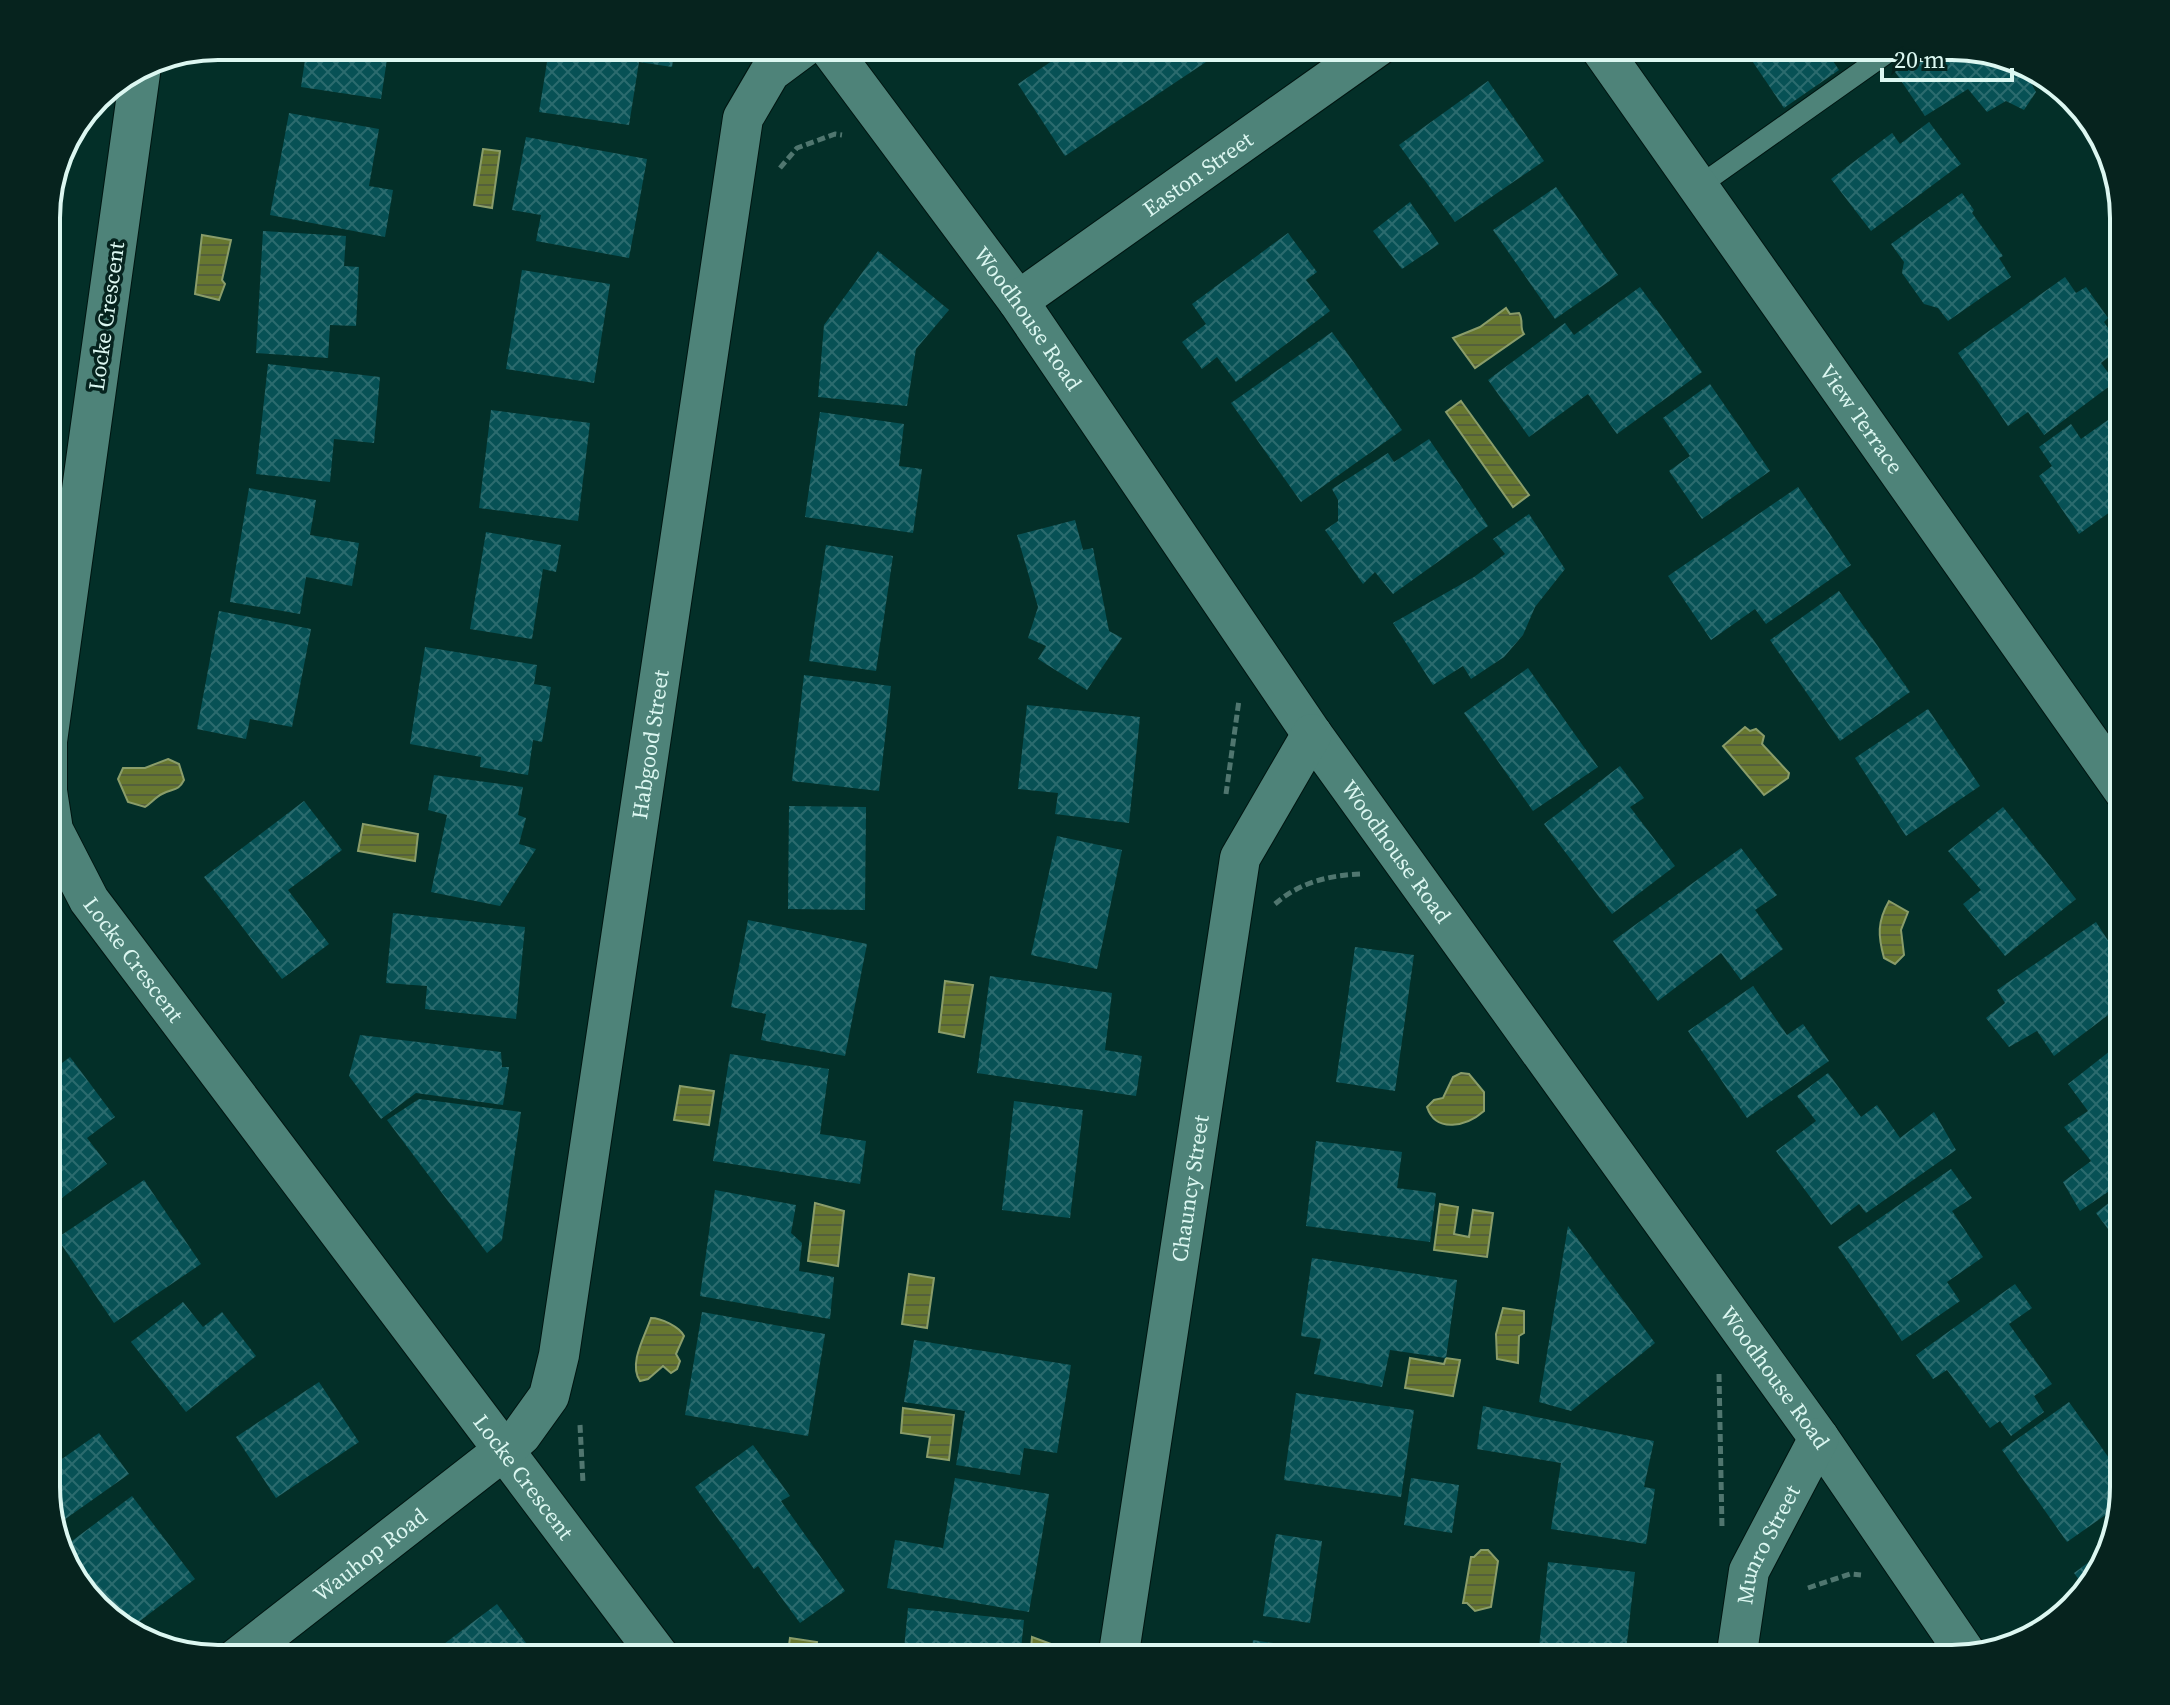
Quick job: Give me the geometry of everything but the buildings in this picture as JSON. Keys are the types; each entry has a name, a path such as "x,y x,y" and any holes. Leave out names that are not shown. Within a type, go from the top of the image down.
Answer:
{"street":[{"name":"Habgood Street","path":"504,1450 521,1435 549,1396 559,1355 743,118 770,72 786,60"},
{"name":"Woodhouse Road","path":"838,60 1018,301 1312,734 1819,1438 1960,1645"},
{"name":"Easton Street","path":"1018,301 1358,60"},
{"name":"View Terrace","path":"1609,60 2110,771"},
{"name":"Locke Crescent","path":"60,648 139,82"},
{"name":"Chauncy Street","path":"1120,1645 1240,858 1312,734"},
{"name":"Locke Crescent","path":"60,844 89,900 650,1645"},
{"name":"Munro Street","path":"1738,1645 1749,1571 1819,1438"},
{"name":"Wauhop Road","path":"254,1645 504,1450"}],"lane":[{"path":"1699,186 1877,60"}],"path":[{"path":"777,171 797,148 835,134 847,136"},
{"path":"1225,805 1240,696"},
{"path":"1271,908 1288,893 1311,882 1340,875 1370,874"},
{"path":"1719,1360 1721,1542"},
{"path":"579,1413 586,1496"}],"shaded area":[{"path":"483,149 500,151 492,208 474,205"},
{"path":"202,235 231,240 222,280 225,284 219,300 195,294"},
{"path":"1506,308 1510,314 1519,313 1524,334 1475,368 1453,338 1480,327"},
{"path":"1461,401 1529,495 1513,507 1446,412"},
{"path":"1745,727 1750,731 1756,729 1764,736 1762,744 1789,773 1788,778 1764,795 1723,746"},
{"path":"168,759 179,764 184,780 180,786 160,795 145,807 128,802 118,779 123,768 145,768"},
{"path":"363,824 418,834 415,861 358,851"},
{"path":"1889,901 1908,912 1901,930 1904,955 1895,964 1884,958 1880,936 1882,916"},
{"path":"945,981 973,985 964,1037 939,1032"},
{"path":"1461,1073 1469,1074 1484,1092 1484,1111 1452,1125 1437,1121 1427,1107 1434,1100 1443,1098 1453,1077"},
{"path":"680,1086 714,1091 709,1125 674,1120"},
{"path":"815,1203 844,1211 838,1266 808,1261"},
{"path":"1440,1204 1458,1207 1454,1234 1469,1237 1473,1210 1493,1213 1487,1257 1434,1250"},
{"path":"909,1274 934,1278 927,1328 902,1324"},
{"path":"1503,1308 1524,1311 1524,1333 1519,1336 1518,1363 1497,1359 1496,1334"},
{"path":"651,1318 670,1324 682,1333 684,1336 676,1354 680,1361 671,1373 663,1366 648,1379 640,1381 637,1358"},
{"path":"1410,1358 1444,1364 1446,1358 1460,1360 1453,1396 1405,1388"},
{"path":"903,1408 954,1415 949,1460 927,1457 930,1437 901,1433"},
{"path":"1481,1550 1488,1550 1498,1561 1491,1607 1475,1611 1463,1603 1471,1557"},
{"path":"1032,1637 1054,1645 1031,1645"},
{"path":"790,1638 817,1642 816,1645 789,1645"}]}
